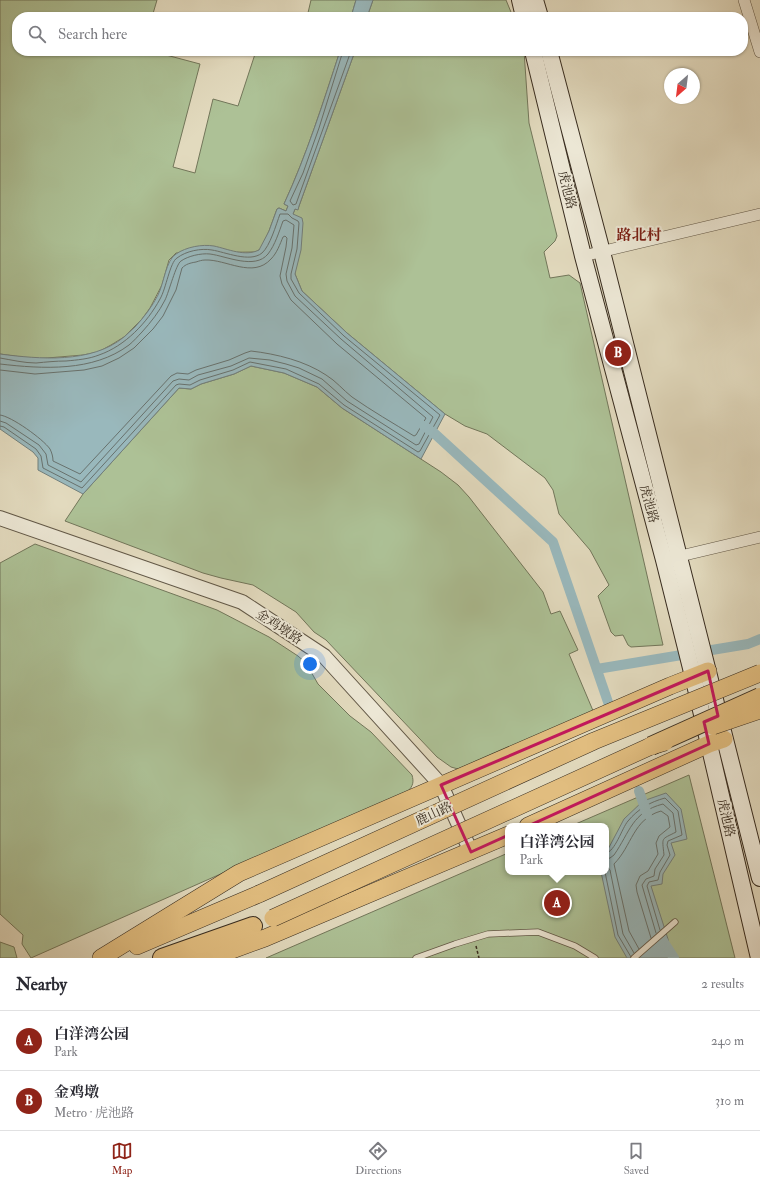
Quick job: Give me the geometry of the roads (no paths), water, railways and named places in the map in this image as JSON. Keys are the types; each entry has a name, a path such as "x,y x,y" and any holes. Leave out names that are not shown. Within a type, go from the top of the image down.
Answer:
{"highway":[{"path":"651,746 760,697"},
{"path":"162,958 253,926"}],"main road":[{"path":"520,0 523,12"},
{"path":"535,0 539,12"},
{"name":"虎池路","path":"533,56 583,256 664,560 684,644 699,668"},
{"name":"虎池路","path":"550,56 602,252 700,639 699,668 716,741 748,919 759,958"},
{"path":"101,958 239,873 442,785 699,668"},
{"name":"鹿山路","path":"109,958 259,894 594,741 760,673"},
{"path":"192,958 253,926 651,746 760,710"},
{"path":"535,823 716,741"},
{"name":"虎池路","path":"716,741 760,878"},
{"path":"210,958 266,938 505,836"}],"street":[{"path":"744,0 748,12"},
{"path":"748,13 760,52"},
{"path":"583,256 760,214"},
{"name":"金鸡墩路","path":"0,518 242,602 324,656 442,785 471,852"},
{"path":"664,560 760,537"}],"lane":[{"path":"634,958 675,922"},
{"path":"416,958 488,934 538,932 575,946 594,958"}],"water":[{"path":"356,0 373,0 369,12 352,12"},
{"path":"338,56 353,56 298,210 295,209 293,214 302,218 303,223 301,250 295,274 302,291 347,333 445,414 421,459 342,408 317,387 284,373 251,366 234,374 201,384 191,389 179,388 83,494 38,470 38,458 33,452 0,429 0,354 64,358 81,356 111,346 135,327 150,308 158,295 167,266 176,254 189,248 204,245 242,253 259,250 269,231 277,209 279,208 286,211 288,206 284,204 321,109"},
{"path":"666,793 681,809 687,839 671,843 675,855 663,874 662,884 651,886 668,939 671,958 627,958 615,937 602,875 609,875 609,847 624,819 643,801"}],"waterway":[{"path":"424,426 434,433 553,542 609,705"},
{"path":"597,669 748,644 760,639"},
{"path":"639,791 647,814"},
{"path":"663,941 674,958"}],"place":[{"name":"金鸡墩","path":"618,353"},
{"name":"白洋湾公园","path":"557,903"}],"district":[{"name":"路北村","path":"639,235"}]}
